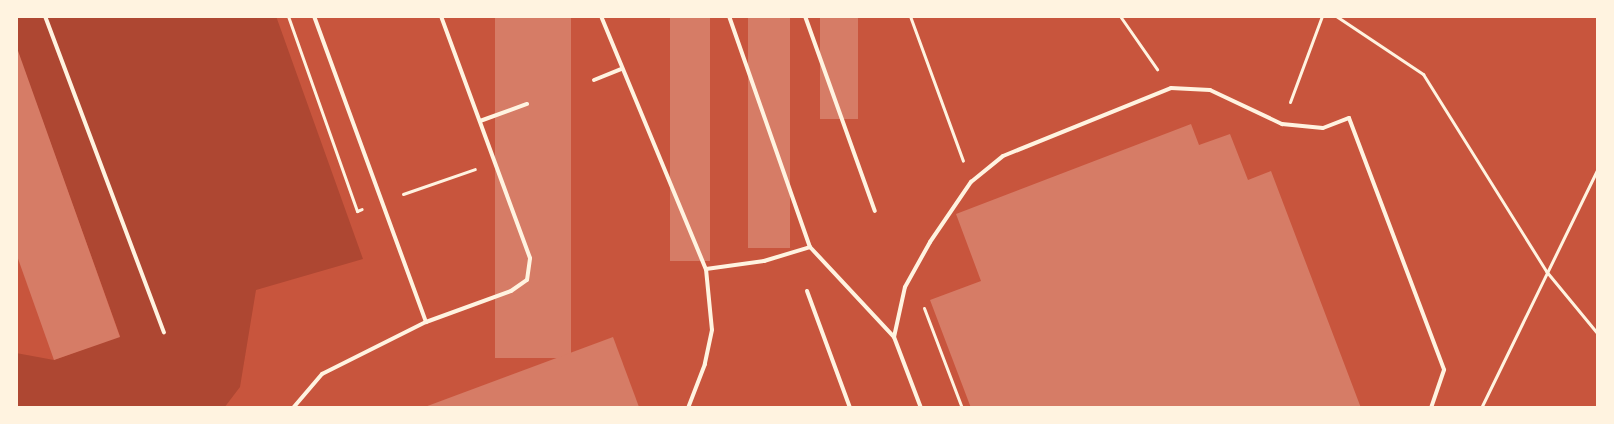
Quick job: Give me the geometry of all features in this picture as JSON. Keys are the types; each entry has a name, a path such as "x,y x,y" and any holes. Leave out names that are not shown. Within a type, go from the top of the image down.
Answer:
{"lane":[{"path":"45,16 164,332"},
{"path":"314,16 426,322"},
{"path":"293,408 322,374 426,322 512,291 527,280 530,258 441,16"},
{"path":"601,16 621,69 706,269 712,330 705,364 688,408"},
{"path":"729,16 810,247 894,337 921,408"},
{"path":"806,16 875,211"},
{"path":"594,80 621,69"},
{"path":"894,337 905,287 930,242 971,182 1003,156 1171,88 1210,90 1282,124 1323,128 1349,118 1444,370 1431,408"},
{"path":"480,121 527,104"},
{"path":"706,269 764,261 810,247"},
{"path":"807,291 850,408"}],"path":[{"path":"910,16 971,182"},
{"path":"1120,16 1171,88"},
{"path":"1282,124 1322,16"},
{"path":"1336,16 1423,74 1546,271 1598,334"},
{"path":"1480,408 1598,168"},
{"path":"924,308 962,408"}],"shaded area":[{"path":"16,16 276,16 363,259 256,290 240,387 224,408 16,408 16,353 54,360 120,336 16,47"}],"building":[{"path":"495,16 571,16 571,358 495,358"},
{"path":"670,16 710,16 710,261 670,261"},
{"path":"748,16 790,16 790,248 748,248"},
{"path":"820,16 858,16 858,119 820,119"},
{"path":"17,48 120,337 54,360 16,253"},
{"path":"1191,124 1199,145 1230,134 1248,180 1271,171 1361,408 971,408 930,300 981,281 956,214"},
{"path":"613,337 639,407 422,408"}]}
